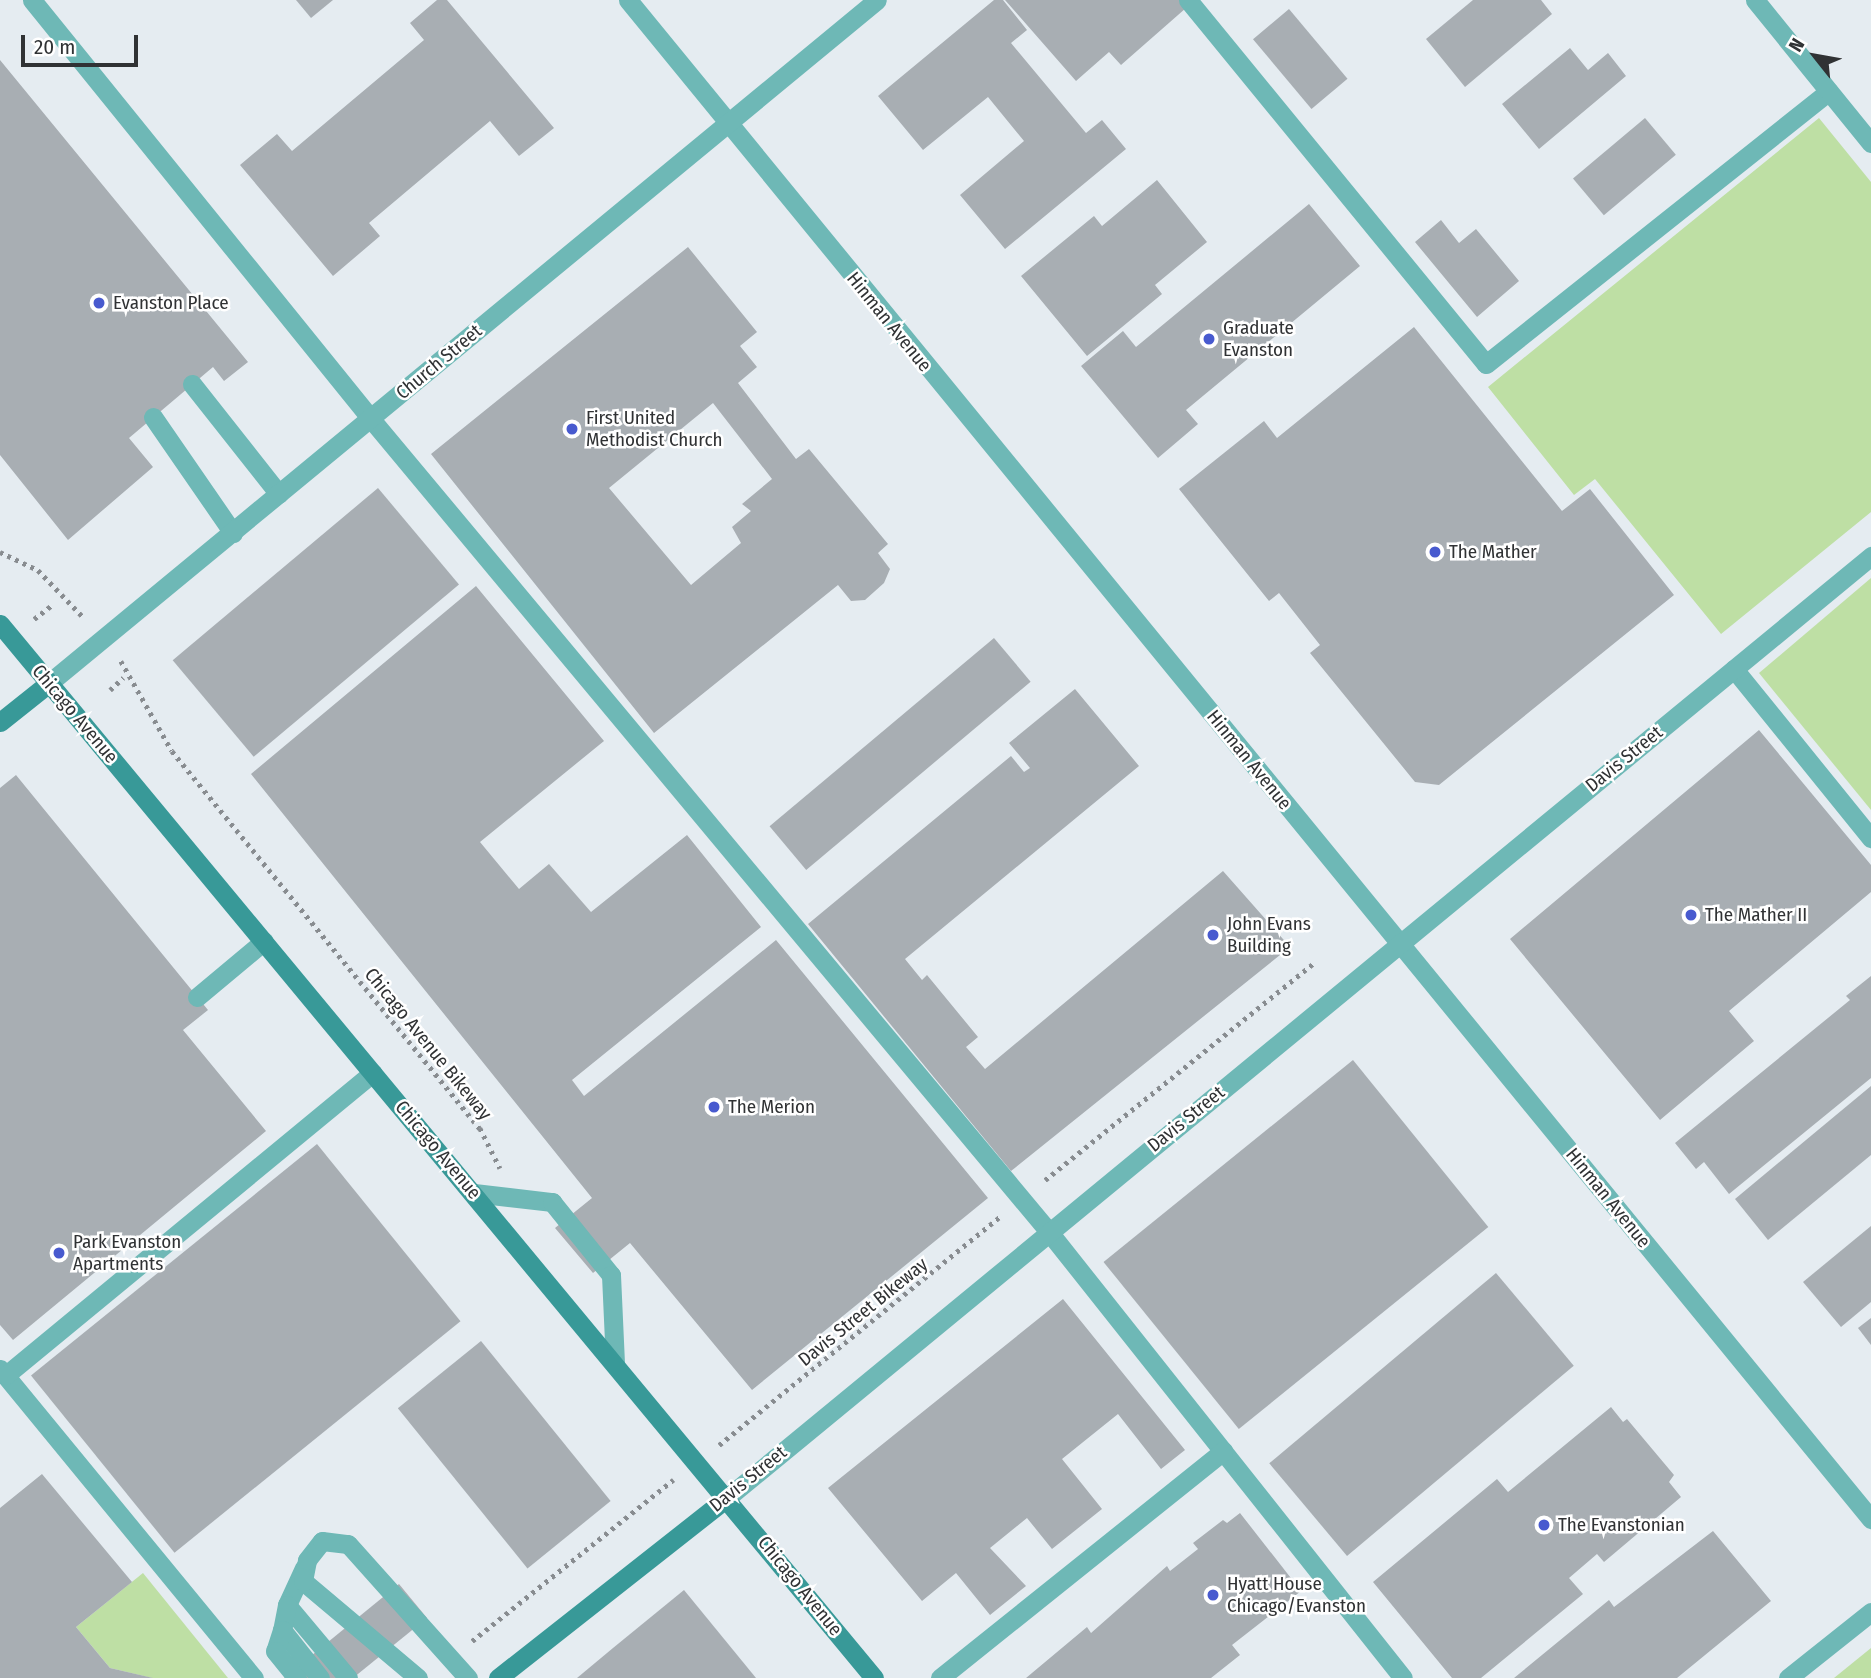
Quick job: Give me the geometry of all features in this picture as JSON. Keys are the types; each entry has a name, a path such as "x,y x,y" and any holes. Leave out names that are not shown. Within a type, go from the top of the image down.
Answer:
{"main road":[{"name":"Chicago Avenue","path":"0,624 697,1460 874,1678"},
{"name":"Church Street","path":"0,722 49,684"},
{"name":"Davis Street","path":"498,1678 727,1497"}],"street":[{"path":"32,0 371,419 1049,1232 1403,1678"},
{"name":"Hinman Avenue","path":"628,0 1871,1519"},
{"name":"Church Street","path":"49,684 877,0"},
{"path":"1188,0 1486,364 1829,91"},
{"path":"1755,0 1871,143"},
{"path":"192,384 279,494"},
{"path":"153,417 233,533"},
{"name":"Davis Street","path":"727,1497 1871,556"},
{"path":"1734,669 1871,838"},
{"path":"197,997 264,941"},
{"path":"254,1678 3,1372 373,1073"},
{"path":"474,1193 552,1202 611,1275 615,1362"},
{"path":"940,1678 1223,1451"},
{"path":"297,1678 275,1651 287,1605 307,1560 322,1541 348,1544 468,1678"},
{"path":"307,1560 303,1581 418,1678"},
{"path":"287,1605 348,1678"},
{"path":"1788,1678 1871,1612"},
{"path":"282,1630 320,1678"}],"path":[{"path":"0,552 38,570 64,595"},
{"path":"31,621 53,604"},
{"name":"Chicago Avenue Bikeway","path":"131,671 172,751 480,1128 516,1198"},
{"path":"110,690 123,678"},
{"name":"Davis Street Bikeway","path":"450,1658 697,1460 750,1422 1314,963"}],"green space":[{"path":"1819,118 1871,182 1871,512 1721,634 1595,479 1574,495 1488,387"},
{"path":"1871,578 1871,810 1759,673"},
{"path":"143,1573 228,1678 152,1678 110,1668 76,1627"},
{"path":"1871,1648 1871,1678 1834,1678"}],"building":[{"path":"296,0 333,0 311,18"},
{"path":"437,0 447,0 554,128 519,156 490,121 369,223 380,236 333,276 240,165 277,134 292,151 424,40 410,23"},
{"path":"994,0 1003,0 1027,30 1011,43 1086,133 1102,120 1126,149 1005,249 960,195 1024,141 988,97 923,150 878,96"},
{"path":"1005,0 1179,0 1186,8 1121,65 1109,52 1076,81"},
{"path":"1473,0 1541,0 1552,14 1465,87 1426,39"},
{"path":"1289,9 1347,79 1311,109 1253,39"},
{"path":"1570,48 1588,70 1608,53 1626,76 1539,149 1502,104"},
{"name":"Evanston Place","path":"0,60 248,362 224,381 213,367 129,438 153,467 68,540 0,455"},
{"path":"1645,118 1676,155 1604,215 1573,178"},
{"path":"1157,180 1207,242 1155,285 1162,294 1087,356 1021,276 1094,216 1102,226"},
{"name":"Graduate Evanston","path":"1309,204 1360,266 1186,410 1198,424 1158,458 1081,366 1123,331 1136,347"},
{"path":"1441,220 1459,243 1476,229 1519,281 1477,317 1415,242"},
{"path":"688,247 757,332 740,346 757,367 738,383 796,459 809,449 888,544 878,553 890,569 884,583 865,600 851,601 838,585 654,733 431,454","holes":["713,403 772,479 742,504 751,511 732,527 741,543 691,585 609,488"]},
{"name":"The Mather","path":"1414,327 1562,511 1590,489 1674,595 1439,785 1415,782 1310,653 1320,645 1279,593 1269,601 1179,489 1264,421 1277,438"},
{"path":"378,488 459,585 254,757 173,660"},
{"name":"The Merion","path":"476,586 604,741 480,842 519,889 549,864 591,912 687,835 761,927 572,1080 584,1096 776,940 988,1198 752,1390 630,1243 593,1273 555,1228 592,1198 251,774"},
{"path":"994,638 1031,682 806,870 770,826"},
{"name":"John Evans Building","path":"1075,689 1139,766 905,959 922,980 927,975 978,1037 966,1047 985,1069 1223,871 1290,947 1011,1171 808,924 1011,756 1024,772 1030,768 1009,743"},
{"name":"The Mather II","path":"1759,730 1871,865 1871,892 1729,1011 1754,1041 1660,1120 1510,939"},
{"path":"16,775 208,1010 183,1030 266,1131 13,1340 0,1325 0,788"},
{"path":"1871,976 1871,1078 1729,1194 1704,1162 1696,1169 1675,1143 1850,1000 1846,996"},
{"path":"1353,1060 1488,1227 1239,1429 1104,1262"},
{"path":"1871,1086 1871,1155 1768,1240 1735,1199"},
{"path":"317,1144 460,1321 174,1553 31,1376"},
{"path":"1871,1226 1871,1302 1841,1327 1803,1282"},
{"path":"1496,1273 1574,1366 1347,1556 1269,1463"},
{"path":"1063,1299 1185,1450 1161,1469 1118,1414 1062,1459 1102,1509 1052,1549 1027,1518 990,1548 1026,1586 990,1615 956,1573 922,1601 828,1488"},
{"path":"1871,1318 1871,1345 1858,1328"},
{"path":"481,1341 611,1501 527,1568 398,1408"},
{"name":"The Evanstonian","path":"1611,1407 1623,1422 1627,1419 1674,1475 1669,1482 1681,1497 1604,1562 1597,1554 1569,1578 1583,1594 1481,1678 1452,1678 1373,1582 1497,1479 1508,1492"},
{"path":"42,1474 132,1582 76,1627 110,1668 153,1678 0,1678 0,1508"},
{"name":"Hyatt House Chicago/Evanston","path":"1240,1513 1301,1591 1232,1645 1240,1655 1211,1678 1026,1678 1087,1627 1091,1633 1167,1566 1170,1571 1198,1549 1193,1543 1223,1520 1227,1523"},
{"path":"1713,1531 1771,1601 1677,1678 1514,1678 1609,1600 1614,1607"},
{"path":"399,1584 427,1618 353,1678 284,1678"},
{"path":"684,1590 756,1678 577,1678 613,1648"}],"place":[{"name":"Evanston Place","path":"99,303"},
{"name":"Graduate Evanston","path":"1209,339"},
{"name":"First United Methodist Church","path":"572,429"},
{"name":"The Mather","path":"1435,552"},
{"name":"The Mather II","path":"1691,915"},
{"name":"John Evans Building","path":"1213,935"},
{"name":"The Merion","path":"714,1107"},
{"name":"Park Evanston Apartments","path":"59,1253"},
{"name":"The Evanstonian","path":"1544,1525"},
{"name":"Hyatt House Chicago/Evanston","path":"1213,1595"}]}
